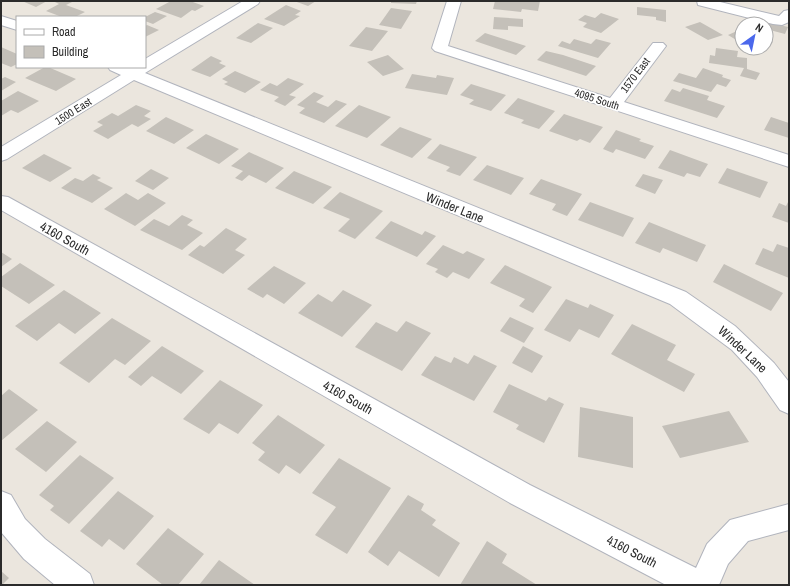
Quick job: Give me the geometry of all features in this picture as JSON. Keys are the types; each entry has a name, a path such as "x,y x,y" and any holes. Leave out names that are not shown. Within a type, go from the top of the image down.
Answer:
{"street":[{"name":"1500 East","path":"146,62 253,1"},
{"path":"703,2 773,20 782,21 789,14"},
{"name":"4095 South","path":"452,7 440,48 789,161"},
{"path":"1,20 16,26"},
{"name":"1570 East","path":"613,105 658,46"},
{"name":"1500 East","path":"1,155 135,68"},
{"name":"Winder Lane","path":"135,68 678,298 725,329 751,352 782,374 789,403"},
{"name":"4160 South","path":"1,202 520,494 698,585"},
{"path":"1,504 6,518 26,542 79,585"},
{"path":"704,585 717,554 740,530 789,517"}],"building":[{"path":"22,1 47,1 36,7"},
{"path":"74,1 66,5 85,12 77,16 59,16 46,11 59,4 55,2"},
{"path":"171,1 190,1 204,6 195,11 192,10 181,18 156,9"},
{"path":"294,1 316,1 308,6"},
{"path":"391,1 417,1 416,4 391,3"},
{"path":"495,1 540,1 538,11 522,9 521,12 493,9"},
{"path":"286,5 301,11 295,15 300,16 284,26 264,19"},
{"path":"637,7 666,10 666,22 656,20 656,17 637,15"},
{"path":"391,8 412,11 401,29 379,25"},
{"path":"155,12 167,16 153,24 146,21 146,16"},
{"path":"601,13 619,19 601,33 583,27 587,23 578,20 585,15 595,18"},
{"path":"494,17 523,19 523,27 508,26 508,30 493,29"},
{"path":"700,22 723,35 708,40 685,27"},
{"path":"258,23 273,28 251,43 236,38"},
{"path":"774,24 788,27 785,34 774,31"},
{"path":"147,25 159,30 146,36"},
{"path":"366,27 388,31 372,51 349,46"},
{"path":"734,32 734,39 728,35"},
{"path":"485,33 526,46 516,55 475,41"},
{"path":"574,39 591,44 596,39 611,43 598,58 558,46 562,41 570,44"},
{"path":"1,47 16,54 16,64 11,67 1,63"},
{"path":"716,48 734,50 734,56 747,58 747,69 760,73 756,80 740,76 744,68 709,63 710,55 715,56"},
{"path":"546,51 596,66 586,76 537,60"},
{"path":"388,55 404,69 383,76 367,62"},
{"path":"211,56 222,61 219,63 226,66 210,77 191,70"},
{"path":"43,68 50,68 76,79 56,91 25,78"},
{"path":"703,68 723,75 722,77 731,80 726,87 717,84 711,92 673,81 679,73 696,78"},
{"path":"235,71 261,82 245,93 224,84 228,82 222,79"},
{"path":"412,74 436,78 437,75 454,78 447,95 405,88"},
{"path":"5,77 16,82 1,91 1,79"},
{"path":"288,78 304,84 289,95 296,97 285,106 274,101 279,97 260,90 270,83 277,86"},
{"path":"471,84 506,95 491,111 469,104 474,100 460,95"},
{"path":"683,88 709,96 707,100 725,106 717,118 664,101 672,89 680,92"},
{"path":"18,91 39,101 18,113 11,110 1,116 1,101"},
{"path":"314,92 324,96 316,102 328,107 336,100 347,104 324,123 299,113 305,108 297,105"},
{"path":"518,98 555,111 539,129 521,123 524,120 504,113"},
{"path":"136,105 151,111 144,116 151,119 138,127 132,124 108,139 93,131 103,125 97,122 112,113 118,116"},
{"path":"359,105 391,117 367,138 335,126"},
{"path":"564,114 603,127 590,143 580,139 577,141 549,131"},
{"path":"166,117 194,130 174,144 146,131"},
{"path":"771,117 789,123 789,138 764,130"},
{"path":"400,127 432,139 412,158 380,145"},
{"path":"616,130 641,139 639,141 654,146 645,159 616,149 613,153 603,149"},
{"path":"206,134 239,149 219,164 186,148"},
{"path":"440,144 477,157 460,176 446,171 450,167 427,158"},
{"path":"670,150 708,164 700,177 687,173 684,177 658,168"},
{"path":"249,152 284,168 266,183 249,175 242,181 235,178 243,171 231,166"},
{"path":"44,154 72,168 50,182 22,168"},
{"path":"487,165 524,178 511,195 473,180"},
{"path":"727,168 768,182 760,198 718,183"},
{"path":"151,169 169,178 153,190 135,181"},
{"path":"294,171 332,187 313,204 275,188"},
{"path":"93,174 101,178 97,180 113,188 92,203 61,188 75,178 83,181"},
{"path":"643,174 663,180 655,194 635,186"},
{"path":"541,179 582,194 567,216 552,210 556,204 529,194"},
{"path":"340,192 383,211 355,239 338,231 350,219 323,208"},
{"path":"126,193 138,200 148,193 166,203 135,226 104,209"},
{"path":"789,200 789,223 772,217 779,203 786,206"},
{"path":"590,202 634,218 623,237 578,220"},
{"path":"182,215 193,220 187,225 203,233 182,250 140,230 154,219 169,226"},
{"path":"391,221 422,235 425,231 436,236 417,257 375,238"},
{"path":"649,222 706,245 697,262 663,248 660,253 635,243"},
{"path":"226,228 247,239 235,250 245,255 223,274 188,255 200,245 204,247"},
{"path":"777,244 789,248 789,278 755,264 763,248 773,252"},
{"path":"443,245 463,254 467,251 485,259 469,279 453,272 447,278 435,272 438,269 426,264"},
{"path":"1,252 12,259 1,267"},
{"path":"20,263 55,285 29,304 1,286 1,277"},
{"path":"724,264 783,293 771,311 713,282"},
{"path":"505,265 552,287 533,313 519,306 525,299 490,283"},
{"path":"274,266 306,283 284,304 267,294 263,298 247,289"},
{"path":"64,290 101,313 75,334 59,323 37,341 15,326"},
{"path":"343,290 372,305 342,337 298,313 318,294 332,302"},
{"path":"566,299 588,308 590,304 614,315 599,338 579,329 570,342 544,330"},
{"path":"510,317 534,328 524,343 500,331"},
{"path":"112,318 151,341 125,365 115,359 89,383 59,363"},
{"path":"406,321 431,333 402,371 355,347 376,322 397,332"},
{"path":"632,324 676,345 667,360 695,374 684,392 611,354"},
{"path":"162,346 204,371 181,394 152,376 141,386 128,377"},
{"path":"523,346 543,356 532,373 512,363"},
{"path":"474,355 497,366 474,401 421,375 435,356 451,363 454,357 468,364"},
{"path":"220,380 263,405 238,434 219,423 209,434 183,419"},
{"path":"509,384 546,401 549,397 564,404 544,443 516,429 519,425 493,412"},
{"path":"9,389 38,410 1,441 1,396"},
{"path":"580,407 633,417 633,468 578,457"},
{"path":"729,411 749,442 680,458 662,426"},
{"path":"278,415 325,445 300,474 286,465 279,474 258,460 265,452 252,443"},
{"path":"47,421 77,442 46,472 15,449"},
{"path":"80,455 114,478 69,524 50,510 54,506 39,495"},
{"path":"339,458 391,488 347,554 315,535 336,507 312,493"},
{"path":"118,491 154,516 124,550 109,539 102,547 80,531"},
{"path":"408,495 424,504 421,510 436,520 432,525 460,543 439,577 399,551 388,566 368,552"},
{"path":"168,528 204,554 178,585 163,585 136,564"},
{"path":"487,541 507,554 502,563 537,585 460,585"},
{"path":"219,560 255,585 199,585"},
{"path":"1,571 9,578 2,585 1,585"}]}
